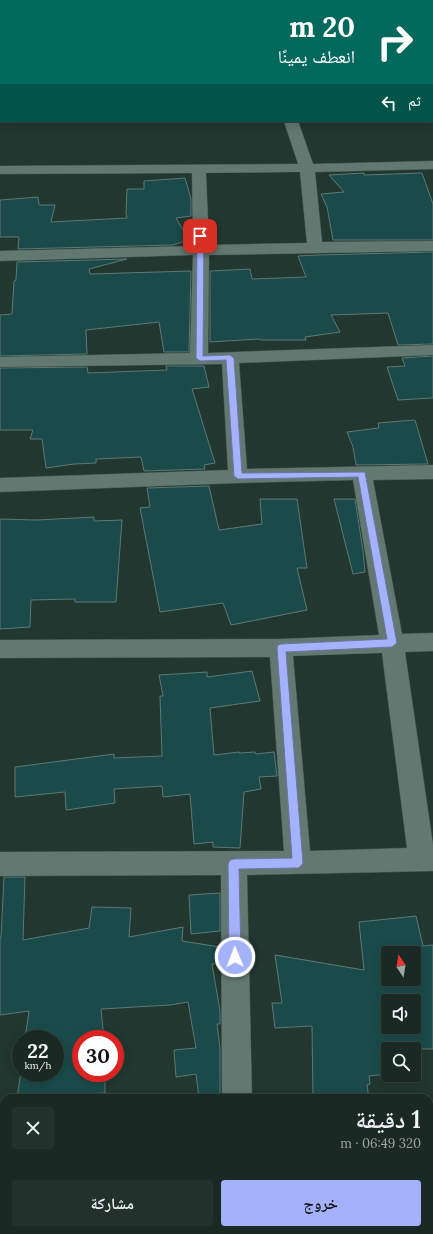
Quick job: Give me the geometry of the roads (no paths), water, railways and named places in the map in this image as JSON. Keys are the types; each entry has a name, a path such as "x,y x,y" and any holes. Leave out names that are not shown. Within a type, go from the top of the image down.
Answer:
{"street":[{"path":"291,122 307,168 315,247"},
{"path":"0,170 307,168 433,165"},
{"path":"199,168 201,250 200,358"},
{"path":"0,256 315,247 433,246"},
{"path":"0,362 230,358 433,350"},
{"path":"230,358 238,476"},
{"path":"0,485 238,476 433,472"},
{"path":"0,864 234,864 428,859 362,474"},
{"path":"0,649 281,648 433,642"},
{"path":"281,648 298,863"},
{"path":"234,864 237,1094"}]}
